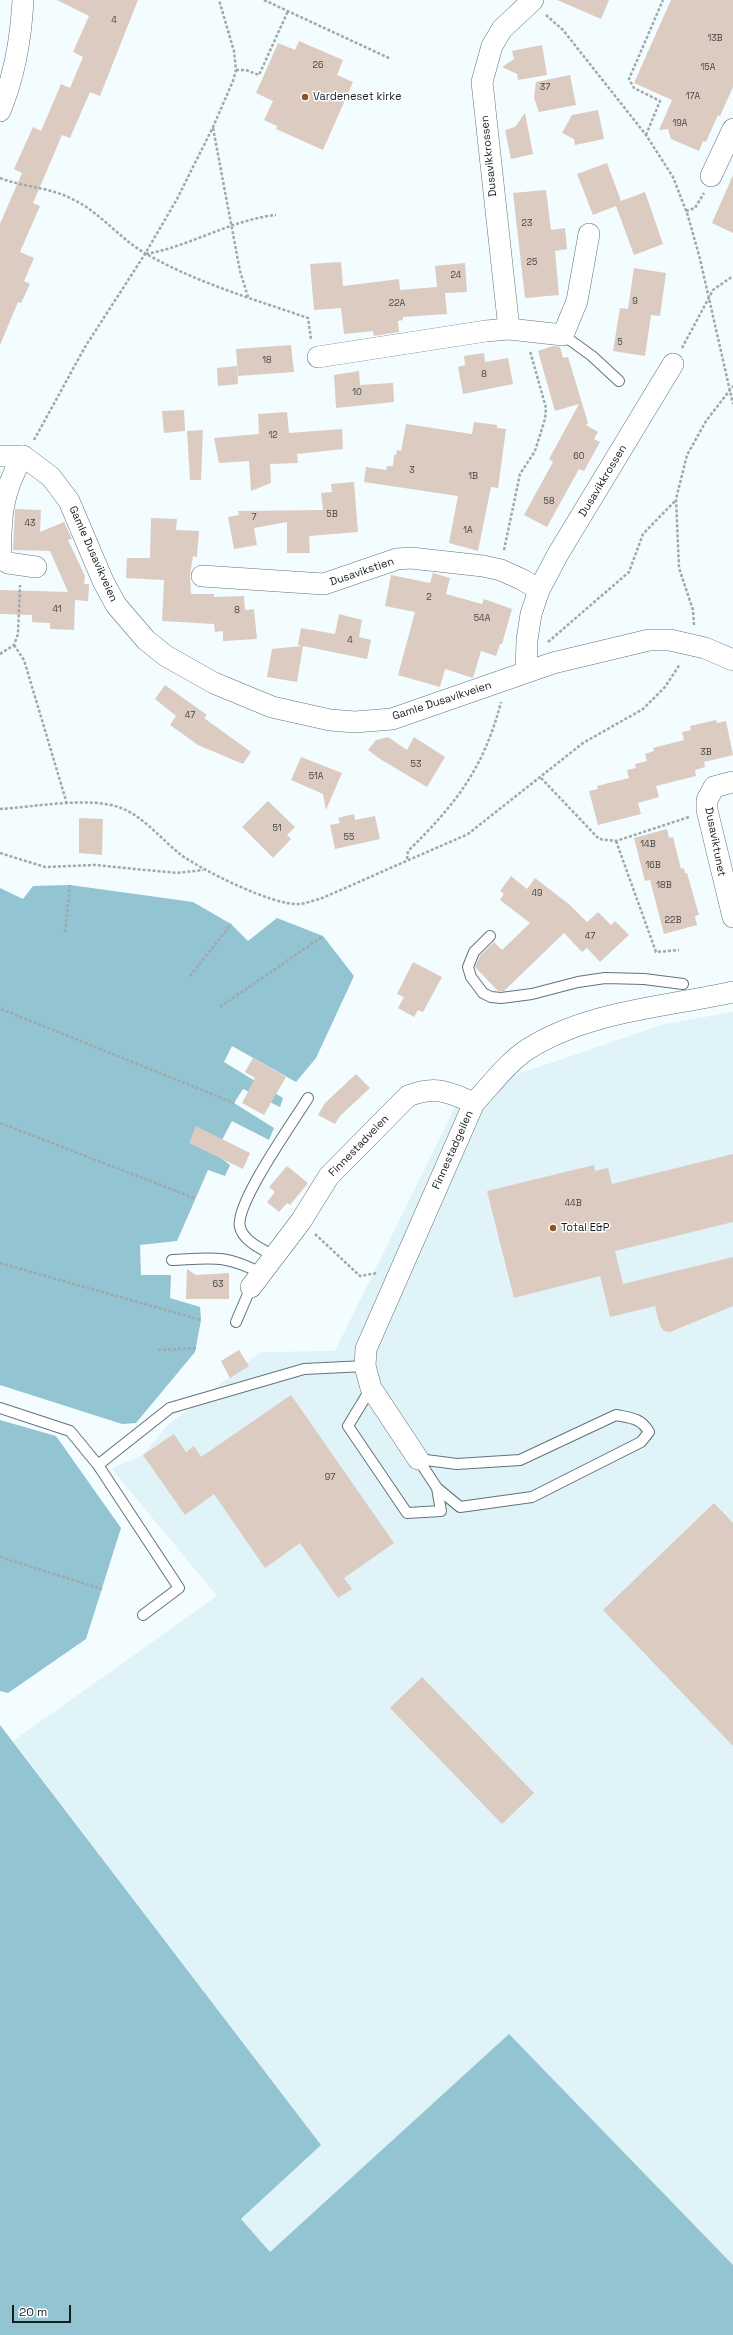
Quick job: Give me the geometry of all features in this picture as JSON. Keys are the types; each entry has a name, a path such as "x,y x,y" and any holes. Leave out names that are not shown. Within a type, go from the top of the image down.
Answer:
{"street":[{"path":"0,111 12,83 20,35 23,0"},
{"name":"Dusavikkrossen","path":"517,330 482,82 492,46 502,29 538,6"},
{"path":"711,176 733,129"},
{"path":"318,357 355,350 517,330 563,335 577,301 589,234"},
{"name":"Dusavikkrossen","path":"526,672 526,640 531,614 539,590 558,554 673,364"},
{"path":"0,456 23,456 10,480 1,517 1,558 8,563 28,566"},
{"name":"Gamle Dusavikveien","path":"23,456 51,477 69,501 103,581 116,605 128,621 146,640 166,656 214,683 272,707 330,720 355,722 392,719 526,672 583,654 649,640 670,640 705,648 733,660"},
{"name":"Dusavikstien","path":"202,576 324,584 397,559 410,558 482,566 501,570 523,580 539,590"},
{"name":"Dusaviktunet","path":"733,782 714,787 707,800 706,810 733,917"},
{"name":"Finnestadgeilen","path":"418,1459 371,1388 365,1366 366,1350 474,1103 497,1077 527,1050 561,1031 622,1014 733,992"},
{"name":"Finnestadveien","path":"256,1280 301,1221 329,1176 408,1096 425,1089 435,1090 474,1103"}],"lane":[{"path":"563,335 592,356 619,381"},
{"path":"490,936 470,957 468,967 476,985 492,998 511,998 578,982 605,978 644,979 683,984"},
{"path":"274,1256 246,1238 239,1226 239,1220 252,1185 308,1098"},
{"path":"172,1260 224,1258 240,1262 256,1280 236,1322"},
{"path":"98,1465 170,1408 304,1369 365,1366"},
{"path":"371,1388 348,1426 407,1513 441,1511 437,1488"},
{"path":"0,1408 70,1431 98,1465 179,1588 143,1615"},
{"path":"616,1415 632,1418 644,1424 648,1432 642,1442 532,1497 460,1507 437,1488 418,1459 457,1464 520,1460 616,1415"}],"path":[{"path":"23,456 30,444 37,438 42,423 85,347 145,254 177,199 213,127 236,70 234,51 219,0"},
{"path":"264,0 391,59"},
{"path":"646,135 660,102 634,88 629,79 663,0"},
{"path":"538,6 563,30 646,135 673,177 686,211 733,404"},
{"path":"236,70 246,70 258,75 288,11"},
{"path":"213,127 230,225 240,271 248,297"},
{"path":"686,211 695,208 700,203 711,176"},
{"path":"0,178 39,187 71,198 145,254 176,269 308,318 313,351 318,357"},
{"path":"145,254 173,248 230,225 253,218 276,215"},
{"path":"673,364 713,290 733,276"},
{"path":"501,570 520,474 535,450 545,419 546,408 517,330"},
{"path":"0,809 67,804 108,804 125,810 141,821 180,854 204,870 262,896 299,904 320,899 407,859 468,834 541,778 583,743 643,710 665,687 681,661 694,630 693,610 679,568 676,499 687,455 706,421 733,386"},
{"path":"546,645 552,636 594,604 630,572 643,534 676,499"},
{"path":"28,566 14,645 24,660 67,804"},
{"path":"0,654 14,645"},
{"path":"407,859 408,851 455,802 475,773 494,732 502,697 498,682"},
{"path":"541,778 599,839 616,841 706,810"},
{"path":"616,841 656,952 679,950"},
{"path":"0,854 45,867 95,865 177,873 204,870"},
{"path":"66,932 70,885"},
{"path":"190,976 230,924"},
{"path":"220,1007 323,936"},
{"path":"1,1009 234,1103"},
{"path":"0,1123 194,1198"},
{"path":"301,1221 360,1276 378,1273 380,1266"},
{"path":"0,1263 201,1320"},
{"path":"158,1350 197,1348"},
{"path":"0,1557 102,1590"}],"shaded area":[{"path":"733,1012 733,2265 509,2035 270,2252 241,2220 321,2145 13,1741 217,1596 111,1468 143,1455 167,1426 261,1352 335,1351 462,1093 665,1024"}],"water":[{"path":"70,885 193,902 231,924 248,941 277,918 323,936 354,976 316,1058 296,1082 232,1046 224,1062 283,1098 280,1107 243,1089 234,1103 274,1128 269,1140 232,1121 215,1153 230,1165 225,1176 208,1170 177,1241 140,1245 141,1275 171,1275 170,1298 200,1307 201,1320 195,1352 136,1423 122,1424 0,1385 0,888 23,899 33,886"},
{"path":"0,1420 56,1436 121,1528 86,1639 8,1693 0,1691"},
{"path":"0,1725 321,2145 241,2219 270,2252 509,2034 733,2265 733,2335 0,2335"}],"building":[{"path":"57,0 138,0 100,96 90,92 70,138 62,135 33,203 40,206 20,252 34,258 24,281 30,284 21,303 18,302 0,345 0,224 22,173 14,169 33,127 41,131 61,84 70,88 83,57 73,52 89,16"},
{"path":"557,0 609,0 601,19"},
{"path":"671,0 733,0 733,87 720,116 718,115 706,142 703,141 699,151 671,139 668,129 659,130 672,100 634,83"},
{"name":"Vardeneset kirke","path":"299,41 343,60 337,75 353,82 323,150 276,129 277,126 264,120 273,101 256,93 278,43 295,50"},
{"path":"542,45 547,75 518,80 517,74 502,67 514,59 512,51"},
{"path":"570,75 576,105 539,112 534,98 536,82"},
{"path":"598,110 604,139 575,145 574,139 562,133 572,115"},
{"path":"525,113 533,154 511,159 505,130 515,127"},
{"path":"607,163 621,201 645,192 663,244 634,255 616,206 593,215 577,174"},
{"path":"733,175 733,233 712,223"},
{"path":"546,190 551,230 565,228 567,249 555,251 559,295 525,298 513,193"},
{"path":"341,262 343,286 399,279 400,290 437,287 435,266 465,263 467,292 445,293 447,314 403,317 403,320 398,321 399,332 374,336 373,331 344,334 341,308 314,310 310,264"},
{"path":"634,268 666,273 660,316 651,315 645,356 613,351 620,308 628,309"},
{"path":"291,345 294,372 238,376 236,349"},
{"path":"553,346 560,347 563,358 568,357 588,423 586,425 598,432 594,439 600,442 584,471 579,469 547,527 524,515 553,462 549,459 579,404 555,411 538,351"},
{"path":"484,353 485,362 508,358 513,384 463,394 458,367 465,365 464,356"},
{"path":"237,366 238,384 218,386 217,368"},
{"path":"359,371 360,385 393,383 394,402 336,408 334,375"},
{"path":"184,410 185,431 164,433 162,411"},
{"path":"287,412 289,433 342,429 343,449 297,454 298,463 270,464 271,483 251,491 249,461 219,463 214,438 259,434 258,414"},
{"path":"474,422 497,425 497,428 506,429 498,488 491,487 478,551 449,543 458,496 364,482 366,467 386,470 387,466 393,466 394,455 396,455 397,450 401,451 406,424 472,434"},
{"path":"203,430 201,480 190,480 187,431"},
{"path":"354,482 358,532 309,536 310,553 287,553 287,522 254,528 257,545 234,549 228,517 239,515 238,511 323,510 321,493 332,492 331,484"},
{"path":"15,509 41,510 40,532 64,522 72,539 68,540 85,576 84,584 89,584 88,601 75,600 74,630 50,629 50,623 32,622 32,615 0,614 0,590 68,592 50,551 13,550"},
{"path":"151,518 177,519 176,530 199,531 197,557 193,556 190,575 191,594 214,594 214,597 244,596 245,610 254,609 257,639 223,641 223,631 215,632 214,624 162,621 164,580 126,578 127,558 150,558"},
{"path":"433,573 450,578 446,594 482,604 484,599 512,609 502,644 500,644 496,656 481,651 473,678 445,669 440,687 398,675 415,612 385,606 391,575 430,583"},
{"path":"339,614 362,620 359,637 371,640 367,659 303,646 297,682 267,677 272,649 302,646 298,645 301,628 335,634"},
{"path":"165,685 207,715 204,718 251,752 243,764 198,745 170,725 176,716 155,699"},
{"path":"716,720 717,723 726,721 733,755 704,762 705,767 695,770 696,776 656,786 659,797 638,803 641,814 598,825 589,791 598,789 597,786 629,778 627,770 636,768 635,764 647,761 645,754 654,751 653,748 684,740 682,732 691,730 690,726"},
{"path":"388,737 407,750 414,737 445,757 427,787 380,759 368,750 376,740"},
{"path":"301,757 342,773 326,810 323,794 291,780"},
{"path":"268,801 295,827 287,835 291,839 273,858 242,827"},
{"path":"354,814 355,820 375,816 380,839 335,849 330,825 340,823 338,818"},
{"path":"79,818 103,819 102,855 79,853"},
{"path":"667,829 669,838 673,837 681,869 684,868 685,873 687,873 699,915 695,916 697,925 664,934 650,880 645,881 634,838"},
{"path":"511,876 527,889 535,878 570,905 587,922 598,912 611,925 615,921 629,935 600,962 587,948 582,952 564,933 504,991 498,991 475,967 480,956 494,942 502,950 530,923 500,900 504,894 500,891"},
{"path":"413,962 442,977 423,1012 418,1010 414,1017 398,1008 404,997 397,994"},
{"path":"253,1058 286,1077 264,1115 242,1103 255,1078 245,1072"},
{"path":"356,1074 370,1088 340,1116 335,1124 318,1115 325,1103"},
{"path":"196,1126 250,1153 243,1169 189,1143"},
{"path":"733,1154 733,1222 615,1251 623,1284 733,1257 733,1306 670,1332 664,1331 660,1326 655,1306 610,1317 600,1276 514,1298 487,1191 594,1165 595,1171 608,1168 612,1184"},
{"path":"287,1166 308,1183 290,1205 287,1203 279,1212 267,1202 275,1192 269,1187"},
{"path":"187,1269 196,1275 229,1273 229,1299 186,1299"},
{"path":"239,1350 249,1366 230,1378 221,1361"},
{"path":"291,1395 394,1543 344,1578 352,1589 338,1598 300,1543 265,1568 214,1494 185,1515 143,1455 174,1434 186,1452 194,1446 201,1457"},
{"path":"714,1503 733,1523 733,1746 603,1610"},
{"path":"422,1677 534,1793 502,1824 390,1708"}],"place":[{"name":"Vardeneset kirke","path":"305,97"},
{"name":"Total E&P","path":"553,1228"}]}
